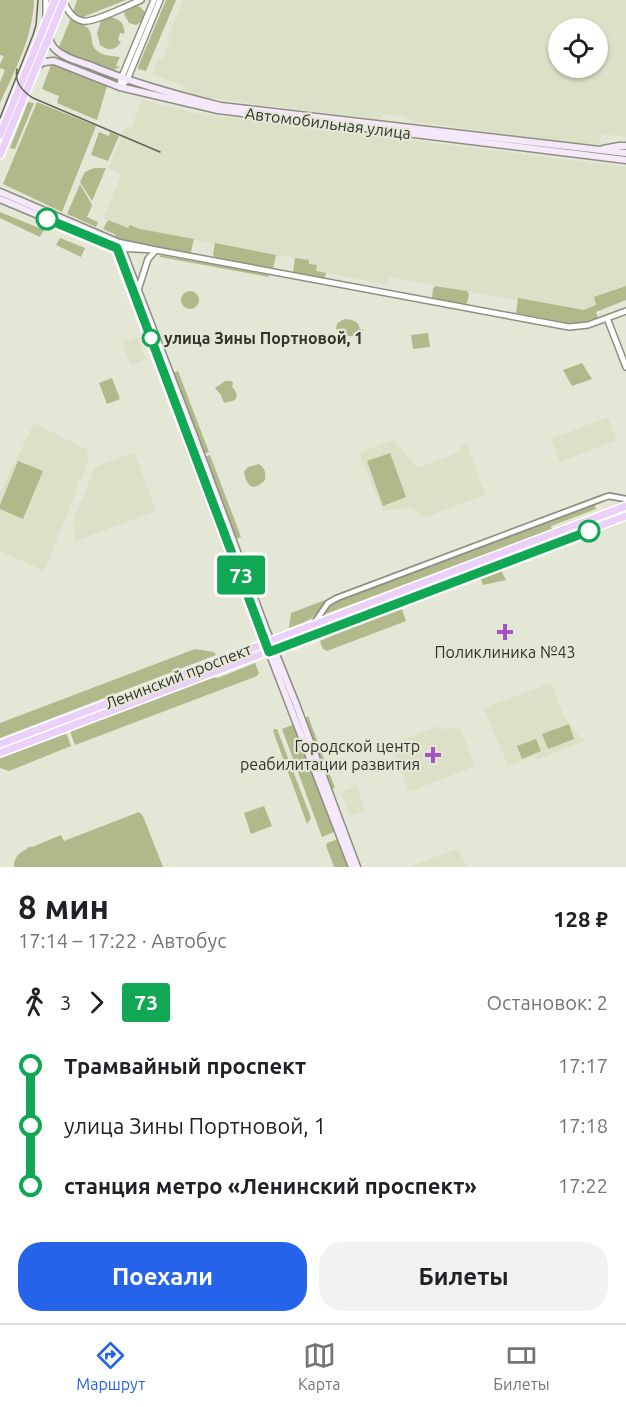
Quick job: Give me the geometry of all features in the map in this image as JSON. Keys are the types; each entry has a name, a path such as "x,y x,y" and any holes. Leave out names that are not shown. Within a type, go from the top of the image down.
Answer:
{"main road":[{"path":"0,135 55,0"},
{"path":"0,156 64,0"},
{"name":"Автомобильная улица","path":"49,38 51,45 64,56 124,80 221,106 626,153"},
{"name":"Автомобильная улица","path":"37,66 44,62 54,61 120,87 218,110 626,159"},
{"path":"597,150 626,146"},
{"path":"0,192 119,246 138,290 352,867"},
{"path":"0,199 119,246 269,642"},
{"name":"Ленинский проспект","path":"0,744 626,506"},
{"name":"Ленинский проспект","path":"0,753 626,516"},
{"path":"272,651 357,867"}],"street":[{"path":"46,0 46,23"},
{"path":"64,0 70,13 82,21 94,19 141,0"},
{"path":"124,80 154,0"},
{"path":"120,87 160,0"},
{"path":"134,3 144,7 148,13"},
{"path":"119,246 156,250 569,327 588,326 626,311"},
{"path":"138,290 148,259 156,250"},
{"path":"607,318 626,367"},
{"path":"313,625 328,603 337,597 603,498 609,496 626,499"}],"shaded area":[{"path":"183,0 626,0 626,137 602,134 598,148 410,121 405,116 384,114 380,120 195,96 184,92 183,86 152,74 158,59 162,60 170,40 167,39"},
{"path":"142,100 199,114 626,167 626,288 599,307 584,313 390,277 388,285 315,271 308,261 128,229 103,218 122,174 108,168 126,126 131,128"},
{"path":"137,337 146,359 131,365 122,343"},
{"path":"608,417 617,440 560,462 551,439"},
{"path":"34,423 86,449 89,460 81,480 77,479 78,487 44,571 0,551 0,493"},
{"path":"393,440 418,468 459,452 460,447 467,444 485,495 426,517 410,508 383,511 359,453"},
{"path":"134,453 156,511 75,541 74,519 95,467"},
{"path":"551,683 564,716 579,736 586,740 537,760 535,755 508,766 484,708"},
{"name":"Городской центр реабилитации развития","path":"438,726 442,730 451,727 453,730 460,727 475,766 409,792 391,744"},
{"path":"357,786 365,810 350,816 341,792"},
{"path":"457,849 468,867 408,867"}],"green space":[{"path":"0,0 34,0 27,40 0,103 0,82 5,70 0,68 4,56 0,55"},
{"path":"77,0 126,0 83,17 73,12"},
{"path":"166,0 176,0 146,71 138,69 138,67"},
{"path":"136,6 145,12 141,22 136,25 129,23 124,14 126,9"},
{"path":"108,17 120,21 124,27 124,34 120,33 118,40 121,42 111,49 100,45 97,33 101,21"},
{"path":"71,18 88,28 96,50 103,54 120,57 116,66 120,67 111,71 67,53 59,47"},
{"path":"51,65 107,86 97,120 57,103 59,96 42,89"},
{"path":"28,102 34,103 15,149 10,148"},
{"path":"37,102 96,126 62,212 3,184"},
{"path":"99,132 109,136 110,132 119,136 108,161 91,155"},
{"path":"94,168 106,168 92,201 80,182 85,172"},
{"path":"80,184 92,206 87,217 98,222 96,227 67,214"},
{"path":"0,212 44,230 40,237 0,218"},
{"path":"108,220 128,228 130,225 194,239 191,252 122,240 103,229"},
{"path":"60,238 85,248 81,257 56,245"},
{"path":"215,243 276,255 273,268 215,258 213,254"},
{"path":"160,255 269,275 269,277 160,257"},
{"path":"295,258 309,260 309,264 317,265 316,271 326,273 325,278 293,272"},
{"path":"435,286 467,291 469,294 467,303 432,298"},
{"path":"626,286 626,300 596,312 598,318 575,324 516,313 518,298 584,310 596,305 594,297"},
{"path":"190,291 196,294 199,300 196,306 190,309 184,306 181,300 184,294"},
{"path":"346,319 357,323 363,330 362,333 349,336 340,333 336,328 337,324"},
{"path":"428,333 430,347 413,349 411,335"},
{"path":"157,362 182,427 178,429 153,363"},
{"path":"582,363 592,379 572,386 563,370"},
{"path":"178,371 209,452 204,454 172,373"},
{"path":"112,378 120,399 107,404 99,383"},
{"path":"225,381 233,383 232,387 237,396 235,400 225,403 215,388"},
{"path":"184,431 240,580 235,582 179,433"},
{"path":"390,453 406,497 383,506 367,461"},
{"path":"210,455 241,537 235,539 205,457"},
{"path":"18,461 43,471 23,519 0,509"},
{"path":"259,464 265,471 265,480 254,487 247,481 244,472 248,467"},
{"path":"594,503 596,509 551,526 552,529 323,615 337,600"},
{"path":"500,568 506,580 483,585 480,576"},
{"path":"325,600 317,613 306,621 289,628 291,613"},
{"path":"401,606 406,621 327,651 323,649 320,641 345,630 346,627"},
{"path":"195,649 214,652 216,655 0,738 0,723"},
{"path":"255,663 259,673 257,676 75,745 71,731"},
{"path":"308,716 335,788 331,789 304,719"},
{"path":"295,724 335,830 322,837 282,729"},
{"path":"569,724 574,739 548,749 542,734"},
{"path":"277,729 311,818 307,824 273,731"},
{"path":"65,734 71,746 9,771 0,768 0,758"},
{"path":"536,739 541,751 522,759 517,746"},
{"path":"264,806 272,826 251,834 244,813"},
{"path":"139,812 143,816 163,867 14,867 18,856 31,846 61,835 64,841"},
{"path":"338,839 349,867 334,867 326,846 327,843"}],"tram line":[{"path":"0,118 33,35 38,0"},
{"path":"17,69 16,74 20,86 33,98 160,152"}],"bus line":[{"name":"73","path":"47,219 117,248 269,652 589,531"}],"place":[{"name":"улица Зины Портновой, 1","path":"151,338"},
{"name":"Поликлиника №43","path":"505,632"},
{"name":"Городской центр реабилитации развития","path":"433,755"}]}
